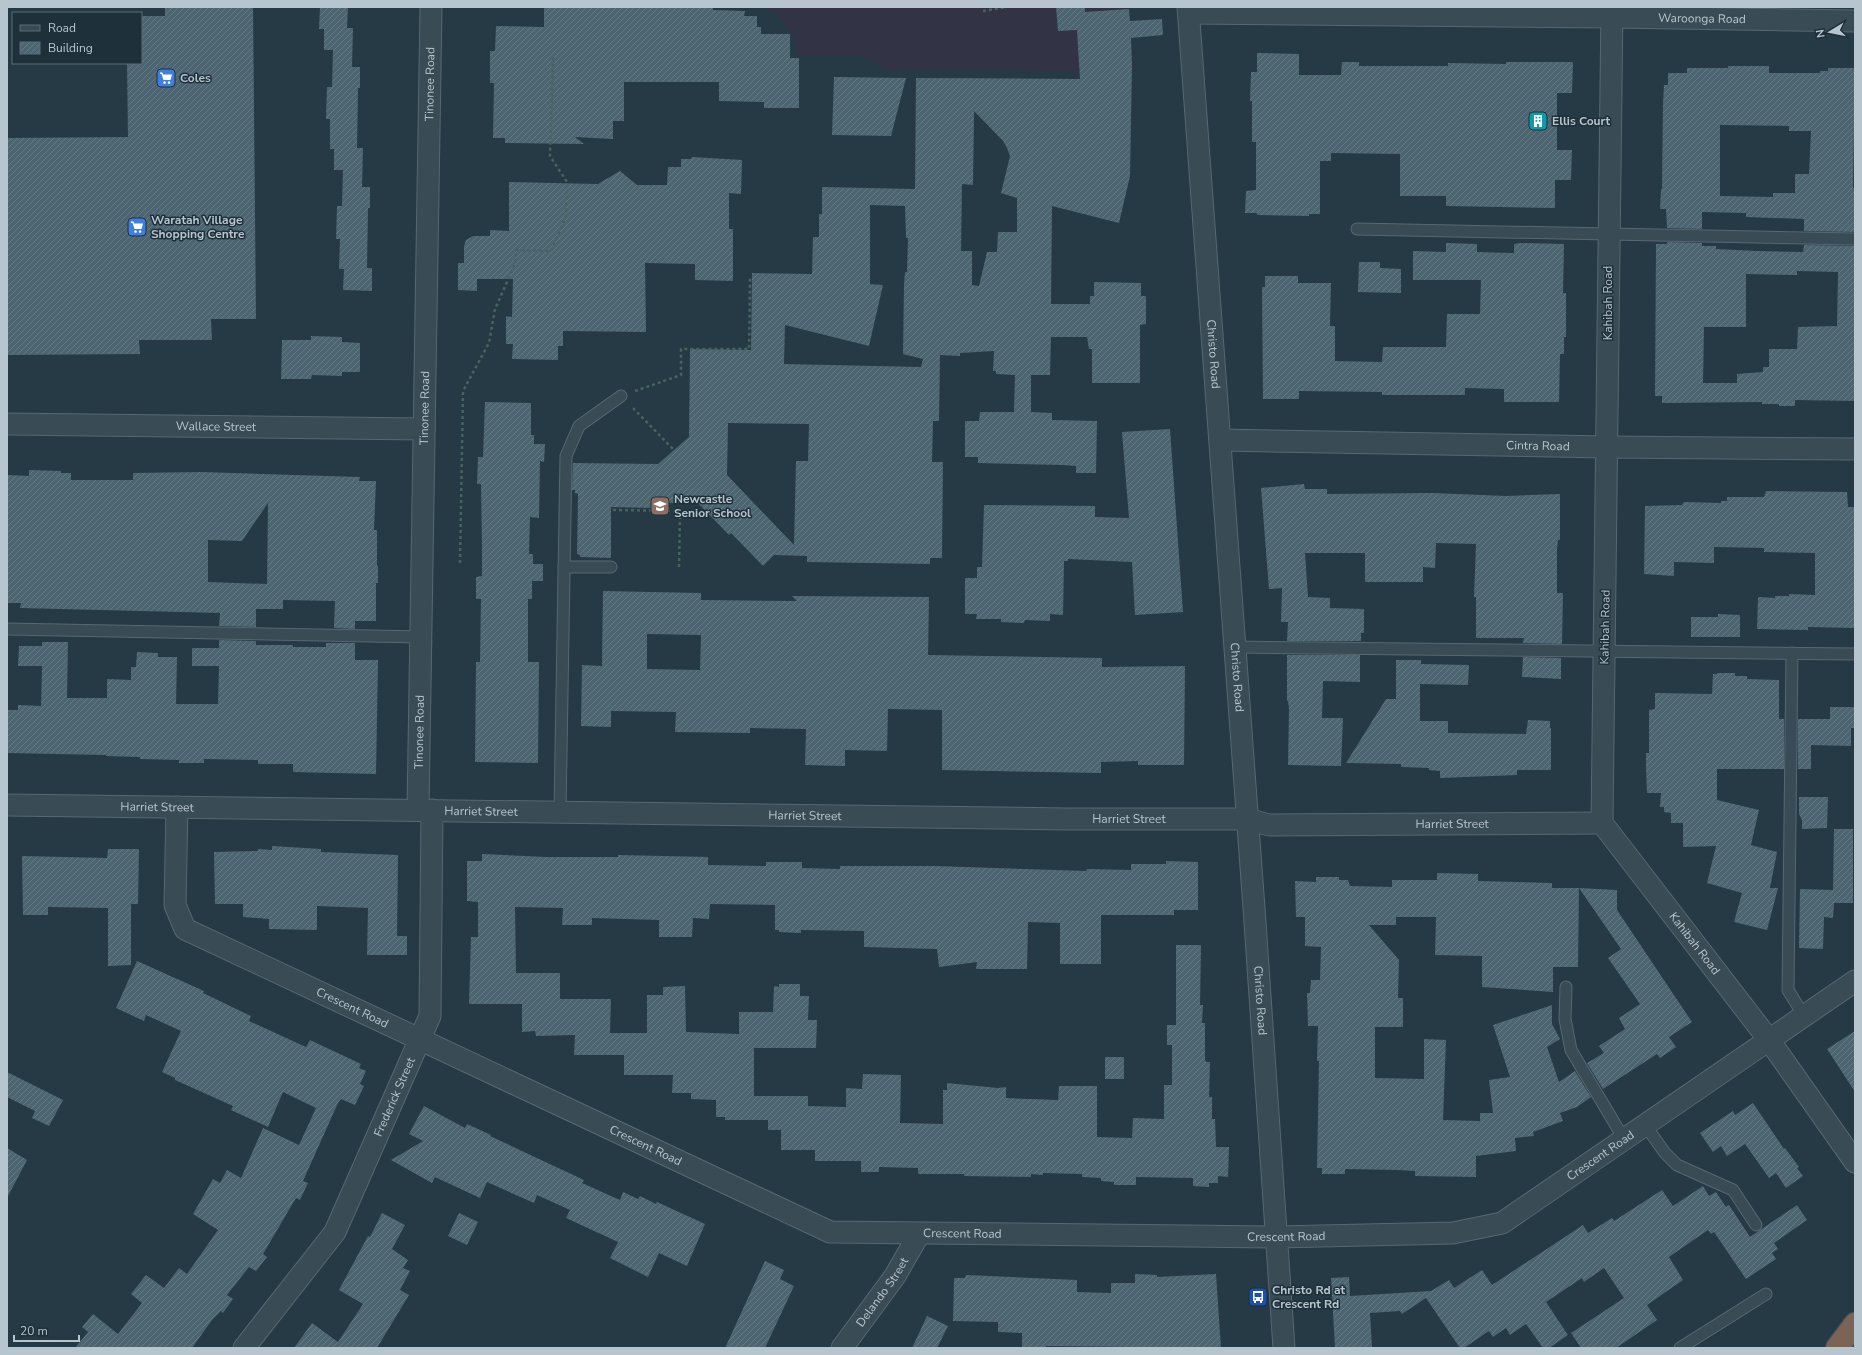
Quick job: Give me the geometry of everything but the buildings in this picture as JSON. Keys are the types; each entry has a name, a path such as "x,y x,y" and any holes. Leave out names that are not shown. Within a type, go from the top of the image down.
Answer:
{"highway":[{"path":"1837,1348 1855,1324"}],"street":[{"name":"Tinonee Road","path":"425,810 421,637 431,7"},
{"name":"Waroonga Road","path":"1189,10 1612,12 1855,21"},
{"name":"Christo Road","path":"1189,10 1221,440 1284,1348"},
{"name":"Kahibah Road","path":"1612,12 1608,234 1608,447 1602,823 1769,1040 1855,1162"},
{"name":"Wallace Street","path":"7,424 424,429"},
{"name":"Cintra Road","path":"1221,440 1608,447 1855,449"},
{"name":"Harriet Street","path":"7,805 1074,819 1247,819 1269,825 1602,823"},
{"name":"Crescent Road","path":"177,807 175,905 186,929 830,1232 1277,1237 1453,1233 1502,1223 1855,981"},
{"name":"Frederick Street","path":"244,1348 335,1232 430,1016 425,810"},
{"name":"Delando Street","path":"842,1348 895,1276 919,1234"}],"lane":[{"path":"1358,229 1855,239"},
{"path":"560,812 566,456 578,426 621,396"},
{"path":"564,567 611,567"},
{"path":"7,629 421,637"},
{"path":"1235,647 1855,654"},
{"path":"1792,653 1788,990 1804,1016"},
{"path":"1566,987 1565,1019 1571,1050 1624,1139"},
{"path":"1645,1125 1665,1153 1677,1165 1733,1190 1756,1225"},
{"path":"1680,1348 1766,1294"}],"path":[{"path":"983,11 1006,7"},
{"path":"460,563 463,391 489,343 495,309 515,264 516,250 550,251 566,216 567,182 550,156 553,55"},
{"path":"673,449 621,396 681,375 681,349 749,349 750,278"},
{"path":"613,510 680,511 679,568"}],"shaded area":[{"path":"765,7 1129,7 1133,71 888,70 861,56 795,55 795,43 792,32 778,16"}],"place":[{"name":"Coles","path":"166,78"},
{"name":"Ellis Court","path":"1538,121"},
{"name":"Waratah Village Shopping Centre","path":"137,227"},
{"name":"Newcastle Senior School","path":"660,506"},
{"name":"Christo Rd at Crescent Rd","path":"1258,1297"}]}
